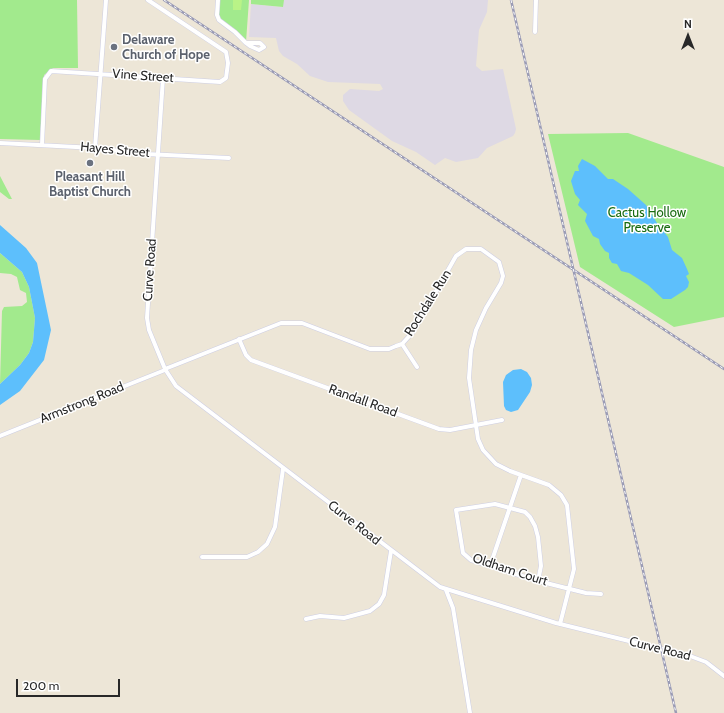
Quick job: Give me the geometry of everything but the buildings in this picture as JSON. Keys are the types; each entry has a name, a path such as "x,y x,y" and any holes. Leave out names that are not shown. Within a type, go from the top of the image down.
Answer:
{"street":[{"path":"94,148 106,0"},
{"name":"Vine Street","path":"42,145 45,79 49,72 55,70 222,81 227,75 228,68 226,52 148,0"},
{"path":"218,0 218,18 246,43"},
{"path":"535,32 536,0"},
{"name":"Curve Road","path":"163,78 147,318 149,330 165,369 170,379 180,390 440,587 560,624 694,657 706,662 724,676"},
{"name":"Hayes Street","path":"0,143 229,158"},
{"name":"Rochdale Run","path":"165,369 281,323 291,322 302,324 370,348 389,349 402,344 413,332 460,252 466,249 481,249 498,262 503,276 501,283 486,308 476,330 471,350 469,378 471,402 478,439 486,455 502,468 549,485 561,495 567,505 574,569 560,624"},
{"name":"Randall Road","path":"239,340 246,355 252,360 445,430 502,420"},
{"path":"402,344 417,367"},
{"name":"Armstrong Road","path":"0,436 165,369"},
{"path":"202,557 247,557 258,552 268,544 275,527 283,469"},
{"path":"490,566 521,475"},
{"name":"Oldham Court","path":"510,508 495,504 456,510 463,553 471,560 538,581 570,589 601,594"},
{"path":"510,508 525,512 535,526 541,566 538,581"},
{"path":"306,619 320,616 344,618 370,611 379,604 384,595 391,551"},
{"path":"446,590 454,608 470,713"}],"shaded area":[{"path":"284,0 488,0 487,12 479,30 476,66 482,71 503,69 516,129 515,133 513,136 487,148 478,158 456,162 445,158 435,165 416,152 392,141 349,110 343,101 343,95 350,89 379,91 383,89 380,84 328,82 310,76 297,64 283,56 279,51 276,38 249,37 251,4 282,7"}],"green space":[{"path":"0,0 77,0 78,68 53,68 44,75 40,140 0,139"},
{"path":"219,0 249,0 246,42 220,20 218,12"},
{"path":"233,0 242,0 241,10 233,10"},
{"path":"251,0 284,0 283,7 251,4"},
{"name":"Cactus Hollow Preserve","path":"628,133 724,167 724,317 674,327 580,267 548,134"},
{"path":"0,176 12,199 9,199 0,192"},
{"path":"0,253 22,272 29,287 35,318 33,342 29,353 20,365 0,384 2,311 4,307 22,306 27,302 26,293 20,290 17,277 11,274 0,273"}],"water":[{"path":"582,159 595,166 608,179 613,179 628,189 646,205 668,237 672,250 682,258 689,274 686,276 689,282 688,287 685,290 671,299 663,299 648,285 629,273 621,271 617,264 612,263 609,258 609,253 605,251 600,244 599,239 593,236 585,221 587,214 578,205 580,200 575,194 571,181 575,171 579,171 578,166"},
{"path":"0,225 26,248 37,263 51,330 44,360 20,391 0,405 0,384 20,365 29,353 33,342 35,318 29,287 22,272 0,253"},
{"path":"521,369 527,372 531,378 532,385 530,392 518,410 511,412 506,410 504,406 503,382 506,375 513,370"}],"railway":[{"path":"164,0 724,369"},
{"path":"511,0 676,713"}],"place":[{"name":"Delaware Church of Hope","path":"114,47"},
{"name":"Pleasant Hill Baptist Church","path":"90,163"}]}
